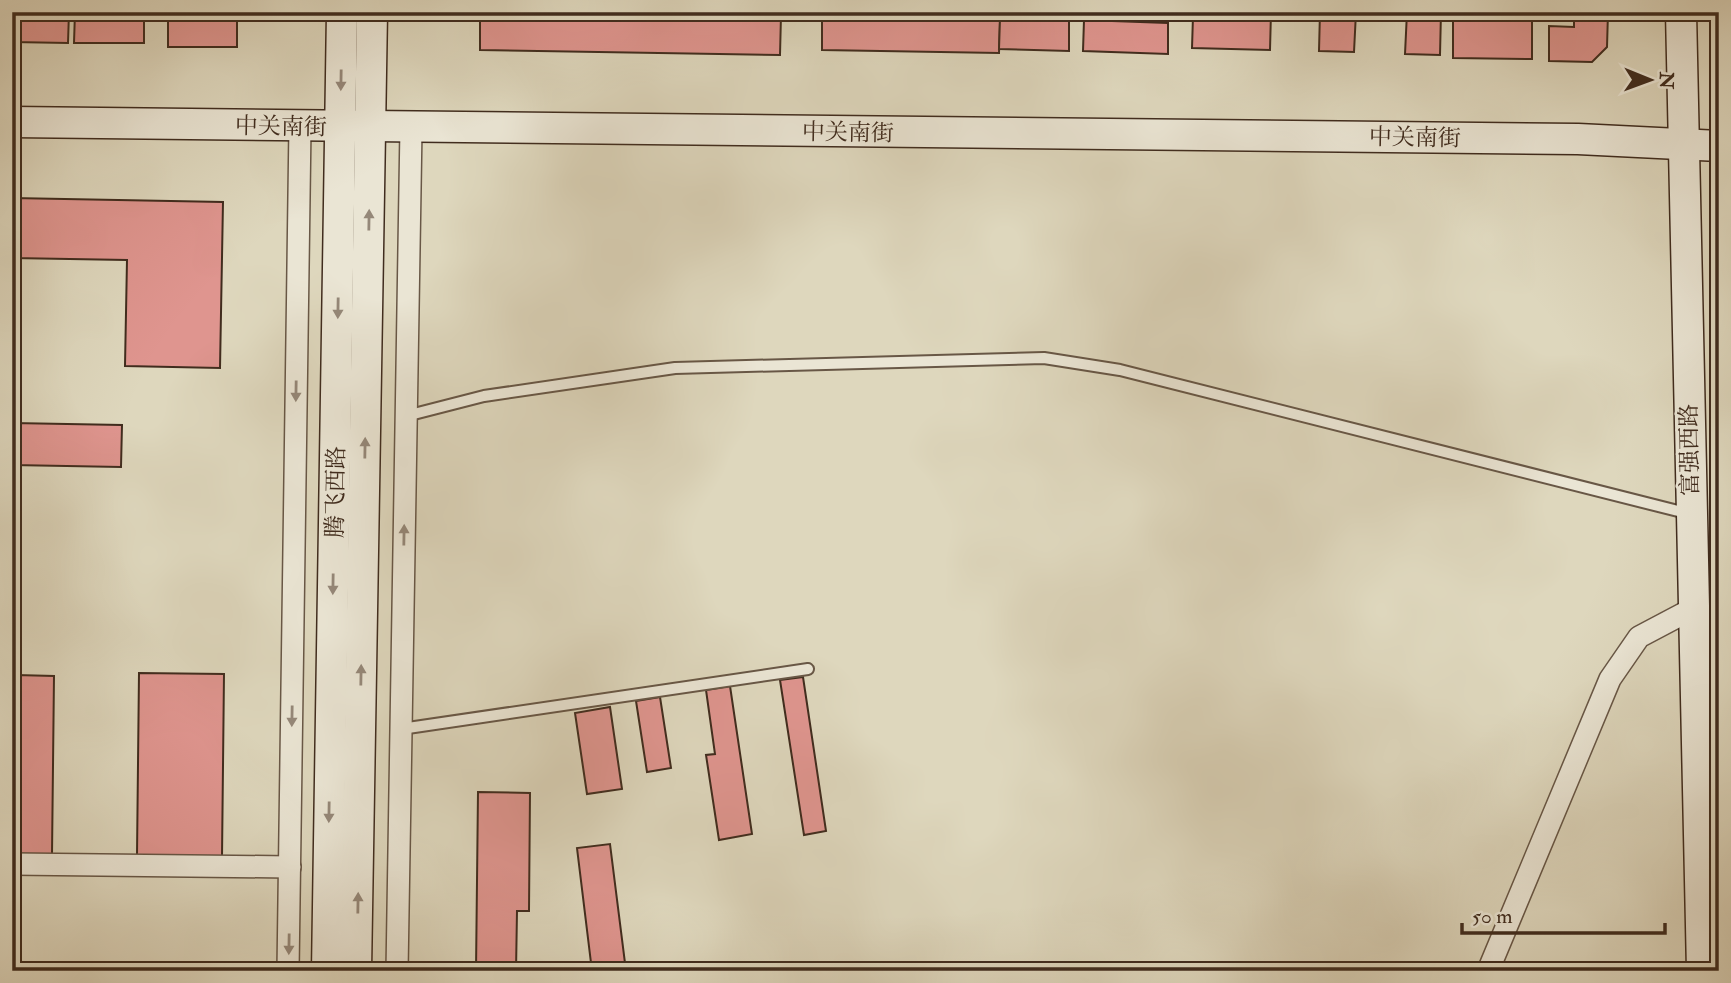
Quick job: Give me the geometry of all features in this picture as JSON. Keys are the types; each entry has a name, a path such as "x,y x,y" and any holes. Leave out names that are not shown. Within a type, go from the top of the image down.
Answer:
{"street":[{"name":"腾飞西路","path":"327,971 342,12"},
{"name":"腾飞西路","path":"356,971 372,12"},
{"name":"富强西路","path":"1681,12 1702,971"},
{"name":"中关南街","path":"12,122 1565,139 1719,146"},
{"path":"289,971 300,127"},
{"path":"397,971 411,128"},
{"path":"1488,971 1610,679 1639,637 1692,609"},
{"path":"12,864 290,867"}],"lane":[{"path":"406,416 484,396 675,368 1044,358 1120,370 1690,514"},
{"path":"401,729 808,669"}],"building":[{"path":"12,12 69,12 68,43 12,42"},
{"path":"75,12 144,12 144,43 74,43"},
{"path":"168,12 237,12 237,47 168,47"},
{"path":"480,12 781,15 780,55 480,50"},
{"path":"1127,12 1169,12 1169,17 1127,15"},
{"path":"1238,12 1271,12 1270,50 1192,48 1193,16 1238,17"},
{"path":"1320,12 1356,12 1354,52 1319,51"},
{"path":"1407,12 1441,12 1440,55 1405,54"},
{"path":"1504,12 1527,12 1527,18 1504,18"},
{"path":"1574,12 1608,12 1607,47 1592,62 1549,61 1549,26 1574,27"},
{"path":"1453,17 1532,19 1532,59 1453,58"},
{"path":"822,18 1000,21 999,53 822,50"},
{"path":"1000,18 1069,19 1069,51 999,49"},
{"path":"1084,20 1168,23 1168,54 1083,51"},
{"path":"12,198 223,202 220,368 125,366 127,260 12,258"},
{"path":"12,423 122,425 121,467 12,465"},
{"path":"139,673 224,674 222,857 137,855"},
{"path":"16,675 54,676 52,855 14,854"},
{"path":"803,677 826,831 804,835 780,680"},
{"path":"730,686 752,834 719,840 706,755 715,754 706,690"},
{"path":"660,697 671,768 647,772 636,701"},
{"path":"610,707 622,789 587,794 575,713"},
{"path":"478,792 530,793 529,911 517,911 516,971 476,971"},
{"path":"610,844 626,971 592,971 577,848"}]}
